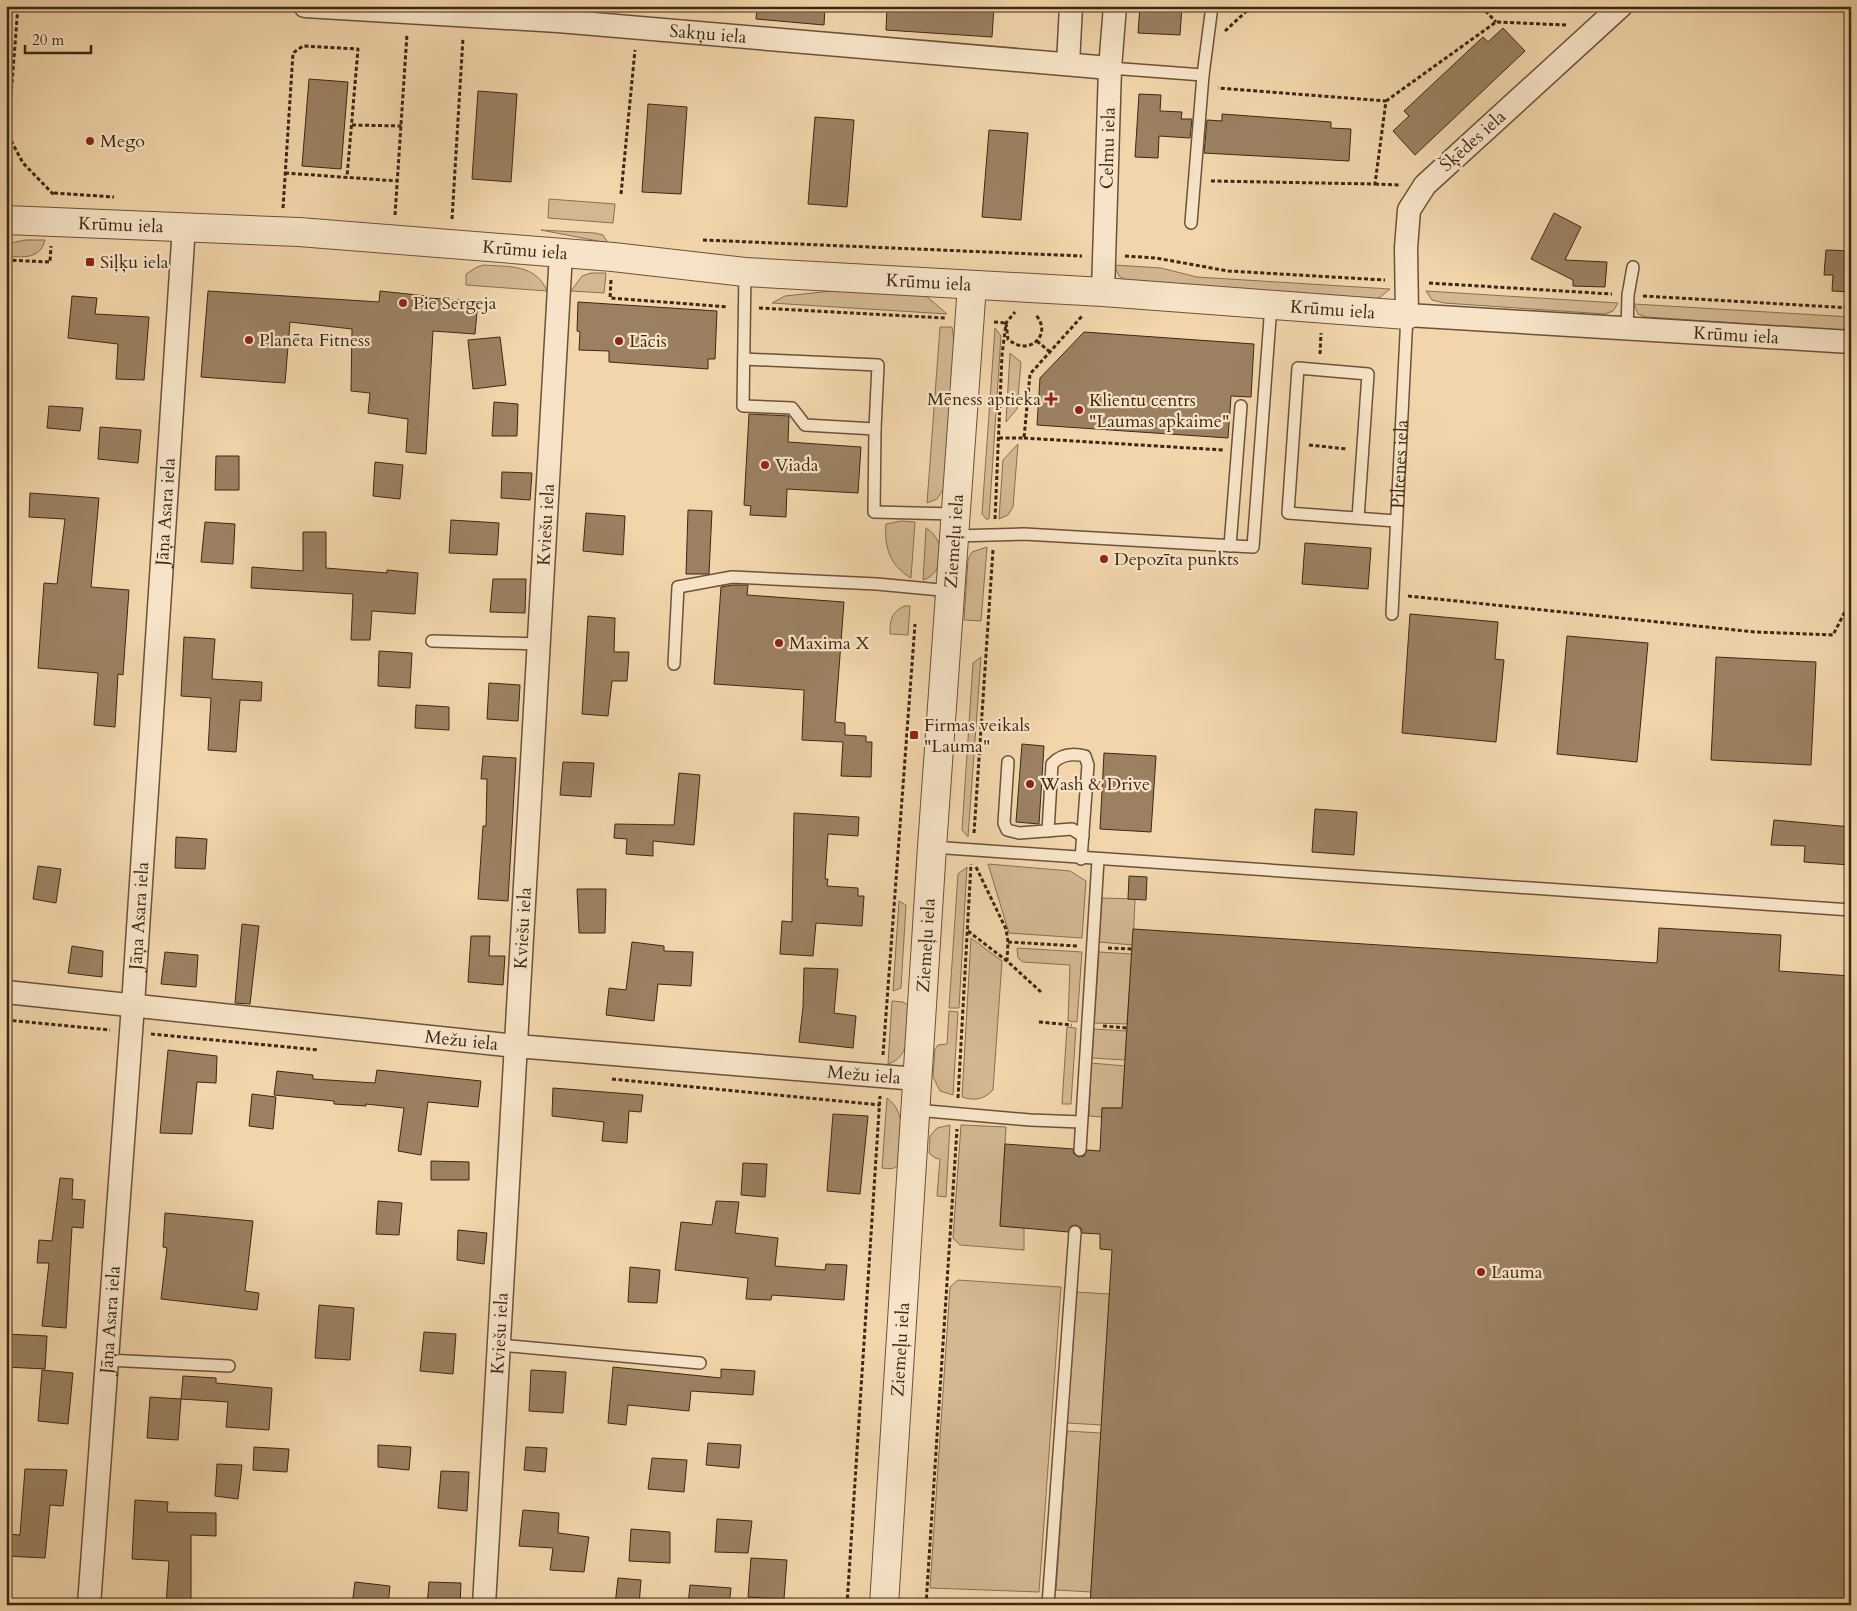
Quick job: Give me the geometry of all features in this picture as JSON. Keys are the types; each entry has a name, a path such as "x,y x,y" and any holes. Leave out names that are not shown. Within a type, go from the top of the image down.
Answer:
{"street":[{"name":"Sakņu iela","path":"306,6 377,8 409,12 435,10 465,15 522,12 637,27 1110,68"},
{"path":"1068,64 1070,6"},
{"name":"Celmu iela","path":"1103,292 1110,68 1114,6"},
{"name":"Šķēdes iela","path":"1407,315 1409,210 1425,185 1600,26 1617,7"},
{"name":"Krūmu iela","path":"6,220 299,232 613,257 745,272 1103,292 1627,330 1807,338 1851,342"},
{"name":"Jāņa Asara iela","path":"89,1605 133,1005 184,226"},
{"name":"Kviešu iela","path":"484,1605 561,253"},
{"name":"Ziemeļu iela","path":"884,1605 932,847 972,285"},
{"name":"Mežu iela","path":"6,992 516,1046 917,1079"}],"lane":[{"path":"1191,223 1203,75 1212,6"},
{"path":"1110,68 1203,75"},
{"path":"1627,330 1628,295 1633,267"},
{"path":"745,272 743,406 792,408 805,425 875,429"},
{"path":"744,359 878,365 874,512 956,525 994,535 1253,547 1271,305"},
{"name":"Piltenes iela","path":"1392,614 1407,315"},
{"path":"1358,518 1368,374 1298,368 1288,513 1358,518 1396,520"},
{"path":"1230,546 1241,406"},
{"path":"674,664 678,587 732,577 877,584 951,591"},
{"path":"432,642 540,644"},
{"path":"1048,831 1052,764 1058,757 1075,754 1085,756 1088,765 1081,859"},
{"path":"1008,762 1004,823 1007,830 1019,833 1072,829 1083,836"},
{"path":"932,847 1081,859 1851,910"},
{"path":"1080,1150 1098,860"},
{"path":"916,1110 1081,1122"},
{"path":"1048,1605 1075,1232"},
{"path":"499,1345 700,1363"},
{"path":"107,1360 229,1366"}],"path":[{"path":"6,135 18,6"},
{"path":"1207,48 1252,6"},
{"path":"1481,6 1496,22"},
{"path":"395,216 409,12"},
{"path":"452,219 465,15"},
{"path":"1202,87 1386,101 1496,22 1600,26"},
{"path":"621,194 637,27"},
{"path":"283,208 293,53 303,46 358,49 347,177"},
{"path":"1194,180 1375,184 1386,101"},
{"path":"352,124 402,126"},
{"path":"285,173 398,181"},
{"path":"1103,256 1156,258 1228,271 1851,308"},
{"path":"613,257 610,298 971,319 1006,324"},
{"path":"1024,438 1030,374 1103,292"},
{"path":"973,850 1006,324 1008,317 1020,310"},
{"path":"1006,324 1008,339 1014,344 1022,347 1037,341 1041,334 1040,319 1027,310"},
{"path":"1319,370 1322,330"},
{"path":"1037,341 1050,352"},
{"path":"998,438 1226,450"},
{"path":"1292,444 1363,450"},
{"path":"1393,594 1755,632 1833,635 1851,600"},
{"path":"847,1605 882,1077 915,624"},
{"path":"926,1605 958,1114 972,858 1006,929 1008,942 1007,961"},
{"path":"968,931 1007,961 1041,992"},
{"path":"1008,942 1132,950"}],"shaded area":[{"path":"549,199 615,204 613,223 548,218"},
{"path":"541,230 595,233 603,235 608,243"},
{"path":"25,240 45,240 43,246 35,254 24,257 6,256 6,244"},
{"path":"484,265 512,267 529,271 542,282 547,291 466,285 466,274"},
{"path":"1114,265 1161,268 1197,277 1390,289 1379,298 1369,299 1127,281 1119,276"},
{"path":"591,273 606,273 604,293 571,291 582,276"},
{"path":"849,289 925,295 947,314 772,303 785,296"},
{"path":"1426,291 1618,303 1613,311 1605,314 1444,303 1432,300"},
{"path":"1634,304 1851,317 1851,325 1843,330 1646,317 1638,314"},
{"path":"940,327 952,327 955,346 945,487 937,499 927,503"},
{"path":"995,328 1001,336 989,519 986,519 982,514"},
{"path":"1010,353 1021,362 1017,409 1006,422"},
{"path":"1018,444 1013,507 1008,515 999,519 1003,460"},
{"path":"901,521 915,522 911,578 893,562 887,548 886,524"},
{"path":"926,528 933,533 937,540 941,556 936,570 931,576 923,580"},
{"path":"987,547 981,621 964,620 968,559 972,552"},
{"path":"904,606 910,606 908,635 890,634 892,617 896,611"},
{"path":"981,657 968,837 962,830 973,663"},
{"path":"988,864 1070,871 1086,881 1082,938 1009,933"},
{"path":"967,867 959,1008 949,1008 958,874"},
{"path":"1102,898 1135,899 1133,945 1099,942"},
{"path":"899,901 906,905 901,988 893,991"},
{"path":"971,938 1002,961 993,1090 982,1098 975,1099 962,1097"},
{"path":"1017,948 1082,952 1077,1022 1068,1021 1070,965 1023,962 1018,958"},
{"path":"1099,952 1132,954 1127,1024 1094,1023"},
{"path":"892,1001 903,1002 910,1006 909,1023 905,1048 896,1060 888,1064"},
{"path":"949,1011 958,1012 953,1095 940,1091 933,1077 935,1049 938,1045 947,1044"},
{"path":"1067,1027 1076,1028 1071,1104 1062,1104"},
{"path":"1094,1029 1127,1031 1125,1060 1092,1058"},
{"path":"1091,1063 1125,1066 1122,1108 1102,1108 1102,1117 1089,1116"},
{"path":"887,1098 898,1111 902,1136 900,1162 895,1168 890,1169 882,1168"},
{"path":"950,1125 946,1197 937,1196 940,1159 935,1158 929,1153 930,1136 937,1128"},
{"path":"961,1125 1006,1127 1000,1226 1024,1228 1024,1250 960,1245 953,1238"},
{"path":"958,1280 1061,1287 1039,1592 930,1588 950,1287"},
{"path":"1075,1292 1110,1294 1102,1425 1067,1423"},
{"path":"1067,1431 1101,1433 1091,1592 1056,1590"}],"building":[{"path":"757,6 825,6 824,25 756,19"},
{"path":"887,6 994,6 992,37 886,30"},
{"path":"1140,6 1182,6 1180,35 1138,33"},
{"path":"1503,28 1525,51 1415,155 1393,131 1409,116 1404,111 1483,37 1488,42"},
{"path":"309,79 348,82 341,169 302,166"},
{"path":"478,91 517,94 511,182 472,179"},
{"path":"1139,94 1161,95 1160,111 1182,112 1181,119 1192,119 1190,138 1159,136 1158,158 1135,157"},
{"path":"648,104 687,107 681,194 642,192"},
{"path":"1222,114 1331,122 1331,128 1351,129 1349,161 1204,153 1207,120 1222,121"},
{"path":"815,117 854,120 847,207 808,204"},
{"path":"989,130 1028,133 1021,220 982,217"},
{"path":"1554,213 1581,227 1565,260 1607,262 1605,287 1573,286 1573,280 1531,259"},
{"path":"1826,250 1851,251 1851,292 1832,291 1833,275 1824,275"},
{"path":"208,291 379,302 380,291 427,296 427,298 478,301 475,334 433,331 426,454 406,452 408,419 368,413 370,393 351,391 352,329 290,322 285,383 201,377"},
{"path":"72,296 97,298 95,314 149,317 144,380 116,379 118,344 68,338"},
{"path":"578,302 717,311 715,359 708,359 708,369 609,362 609,351 579,350 580,332 577,331"},
{"path":"1084,332 1254,344 1251,397 1231,396 1228,438 1037,425 1040,378"},
{"path":"500,337 506,385 473,389 468,340"},
{"path":"494,402 518,404 517,436 492,436"},
{"path":"49,406 83,408 80,431 47,428"},
{"path":"749,414 789,416 788,442 861,447 858,493 787,489 786,517 750,515 751,506 744,505"},
{"path":"100,427 141,430 138,463 98,459"},
{"path":"216,456 239,456 239,490 215,490"},
{"path":"375,462 403,465 400,499 373,496"},
{"path":"502,472 532,473 530,500 501,498"},
{"path":"30,493 99,498 91,587 129,590 123,675 118,674 115,727 94,725 98,673 38,668 44,583 57,584 65,519 29,517"},
{"path":"688,510 712,511 709,574 686,574"},
{"path":"586,513 625,516 623,555 583,551"},
{"path":"451,520 499,523 497,555 449,553"},
{"path":"205,522 235,524 233,564 201,562"},
{"path":"303,532 326,532 326,568 387,573 387,570 418,573 415,614 372,611 370,640 351,640 353,594 251,588 252,567 303,571"},
{"path":"1305,543 1371,548 1368,589 1302,584"},
{"path":"493,579 526,579 525,613 490,612"},
{"name":"Maxima X","path":"748,585 747,595 844,602 835,722 845,723 845,735 866,736 866,742 872,742 871,777 841,776 843,742 802,740 804,690 714,684 721,587"},
{"path":"1410,614 1498,622 1495,659 1504,660 1496,742 1402,733"},
{"path":"588,616 615,618 614,652 629,652 627,681 612,681 608,716 582,714"},
{"path":"1567,636 1648,643 1637,762 1557,754"},
{"path":"184,637 215,639 212,679 262,682 261,701 240,700 236,752 208,750 211,698 181,696"},
{"path":"379,651 412,653 410,688 378,686"},
{"path":"1716,657 1816,662 1811,765 1711,760"},
{"path":"489,683 520,685 518,721 487,719"},
{"path":"416,705 449,707 449,730 415,728"},
{"name":"Wash & Drive","path":"1022,744 1044,746 1039,824 1016,822"},
{"path":"1104,753 1156,756 1151,832 1100,829"},
{"path":"483,756 516,758 508,901 478,899 483,826 486,826 487,779 481,779"},
{"path":"563,762 594,763 591,797 560,795"},
{"path":"679,773 700,775 694,845 653,841 653,856 626,854 627,839 614,838 615,824 674,825"},
{"path":"1315,809 1357,812 1354,855 1312,852"},
{"path":"794,813 859,817 858,836 828,834 825,879 828,879 827,886 858,888 858,896 864,896 862,926 816,923 813,956 780,954 782,921 792,922"},
{"path":"1774,820 1851,827 1851,865 1804,862 1805,846 1771,845"},
{"path":"176,837 207,839 205,869 175,868"},
{"path":"38,866 61,869 56,903 33,899"},
{"path":"1129,876 1147,877 1146,900 1128,899"},
{"path":"577,889 606,889 605,933 579,933"},
{"path":"242,924 259,926 250,1004 235,1003"},
{"name":"Lauma","path":"1659,928 1781,935 1779,971 1851,976 1851,1605 1090,1605 1112,1250 1100,1249 1100,1234 1082,1233 1081,1228 1076,1225 1071,1226 1068,1232 1000,1226 1005,1144 1073,1149 1074,1154 1079,1157 1084,1156 1087,1150 1100,1151 1102,1108 1122,1108 1133,929 1657,963"},
{"path":"471,936 490,936 489,956 505,956 503,985 468,982"},
{"path":"632,942 664,946 664,951 693,952 691,986 658,984 654,1021 606,1015 609,988 626,990"},
{"path":"72,946 103,951 102,977 68,973"},
{"path":"165,952 198,955 196,987 161,984"},
{"path":"804,968 838,969 834,1013 856,1016 853,1048 799,1042 803,1007"},
{"path":"168,1050 217,1056 216,1083 197,1082 192,1134 160,1133"},
{"path":"377,1070 481,1081 478,1107 428,1102 421,1155 398,1151 404,1108 366,1104 366,1106 334,1104 334,1101 274,1095 277,1071 313,1075 313,1079 375,1083"},
{"path":"553,1088 643,1095 641,1112 629,1111 627,1143 602,1141 604,1122 552,1116"},
{"path":"252,1094 276,1097 273,1129 249,1126"},
{"path":"833,1114 868,1116 860,1194 827,1191"},
{"path":"431,1161 469,1162 469,1180 431,1180"},
{"path":"743,1163 767,1164 765,1197 741,1195"},
{"path":"60,1178 73,1179 72,1199 85,1200 83,1228 72,1227 66,1328 42,1326 49,1263 37,1263 39,1240 52,1241"},
{"path":"378,1201 402,1203 399,1235 376,1234"},
{"path":"716,1201 739,1202 735,1233 778,1238 775,1266 825,1270 826,1264 847,1265 844,1300 772,1295 771,1300 746,1299 748,1278 675,1270 681,1222 712,1225"},
{"path":"165,1213 253,1221 245,1291 259,1293 257,1310 161,1299 167,1248 163,1247"},
{"path":"458,1230 487,1233 484,1264 457,1260"},
{"path":"630,1267 660,1270 657,1303 628,1302"},
{"path":"319,1305 354,1308 350,1360 315,1358"},
{"path":"424,1332 456,1334 453,1374 420,1371"},
{"path":"6,1334 47,1336 45,1369 6,1367"},
{"path":"613,1367 721,1378 721,1369 755,1371 753,1395 691,1391 689,1411 628,1405 626,1425 608,1423"},
{"path":"42,1370 73,1373 68,1424 38,1421"},
{"path":"531,1370 566,1372 563,1413 529,1411"},
{"path":"183,1376 216,1378 216,1383 272,1388 269,1430 226,1427 228,1402 181,1399"},
{"path":"150,1397 181,1399 178,1440 147,1438"},
{"path":"708,1443 741,1445 739,1468 706,1465"},
{"path":"378,1445 411,1447 409,1470 378,1467"},
{"path":"254,1447 289,1449 287,1472 253,1470"},
{"path":"526,1447 547,1448 545,1472 524,1470"},
{"path":"652,1458 687,1460 684,1492 648,1489"},
{"path":"217,1464 242,1465 238,1499 215,1496"},
{"path":"25,1469 67,1470 63,1506 50,1505 45,1558 6,1556 6,1534 20,1535"},
{"path":"441,1471 469,1472 467,1511 438,1508"},
{"path":"135,1500 168,1502 167,1512 216,1513 216,1536 191,1535 191,1605 166,1605 169,1561 132,1559"},
{"path":"523,1510 559,1513 558,1533 589,1537 584,1572 550,1570 553,1548 519,1546"},
{"path":"717,1519 752,1521 748,1553 715,1552"},
{"path":"631,1529 670,1532 670,1563 629,1561"},
{"path":"751,1558 787,1560 784,1599 748,1597"},
{"path":"618,1578 641,1580 639,1605 615,1605"},
{"path":"355,1582 390,1586 388,1605 352,1605"},
{"path":"429,1582 461,1583 460,1605 427,1605"},
{"path":"690,1585 731,1588 729,1605 688,1605"}],"place":[{"name":"Mego","path":"90,141"},
{"name":"Siļķu iela","path":"90,262"},
{"name":"Pie Sergeja","path":"403,303"},
{"name":"Planēta Fitness","path":"249,340"},
{"name":"Lācis","path":"619,341"},
{"name":"Mēness aptieka","path":"1051,399"},
{"name":"Klientu centrs \"Laumas apkaime\"","path":"1079,410"},
{"name":"Viada","path":"765,465"},
{"name":"Depozīta punkts","path":"1104,559"},
{"name":"Maxima X","path":"779,643"},
{"name":"Firmas veikals \"Lauma\"","path":"914,735"},
{"name":"Wash & Drive","path":"1030,784"},
{"name":"Lauma","path":"1481,1272"}]}
